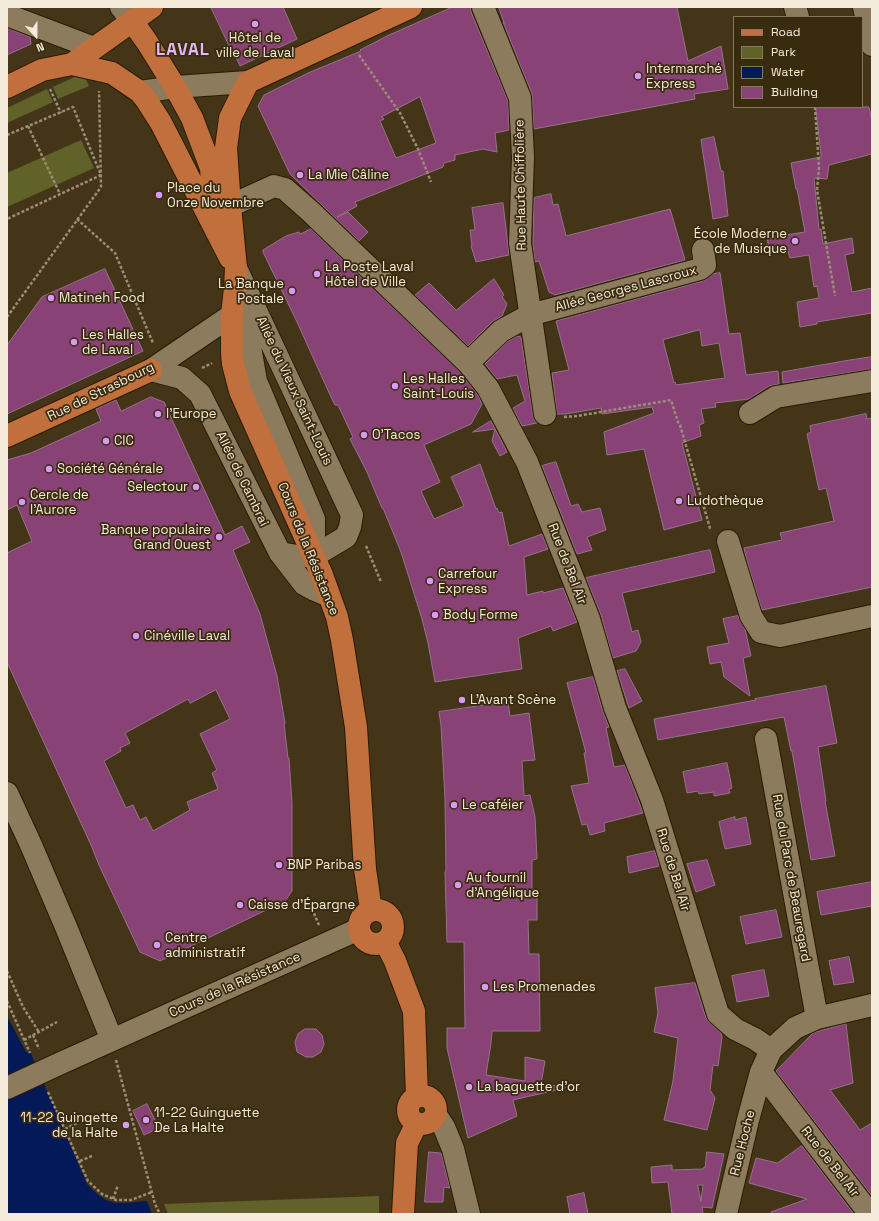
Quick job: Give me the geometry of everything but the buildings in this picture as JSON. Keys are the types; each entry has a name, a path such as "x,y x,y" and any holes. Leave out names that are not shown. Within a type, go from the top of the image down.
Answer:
{"main road":[{"path":"72,64 94,48 127,14 152,7"},
{"path":"248,82 411,7"},
{"path":"127,14 147,42 189,111 211,168 216,231"},
{"path":"7,87 42,70 72,64 112,73 140,92 148,101 161,124 236,268"},
{"name":"Cours de la Résistance","path":"248,82 230,118 226,148 236,268 232,315 233,364 240,391 314,556 337,617 356,727 365,869 372,910"},
{"name":"Rue de Strasbourg","path":"7,436 151,370"},
{"path":"372,910 382,911 387,914 393,923 392,933 389,938 380,943 369,942 358,930 358,924 363,915 372,910"},
{"path":"385,941 395,962 414,1011 417,1097 421,1095 426,1096 434,1101 436,1105 407,1143 403,1214"}],"street":[{"name":"Rue Haute Chiffolière","path":"483,7 520,98 523,157 520,243 545,414"},
{"path":"864,7 872,45"},
{"path":"7,15 94,48"},
{"path":"140,92 175,87 248,82"},
{"name":"Rue de Bel Air","path":"230,206 274,186 284,189 468,363 488,388 527,462 589,619 615,708 652,800 718,1014 734,1029 755,1039 770,1050"},
{"name":"Allée Georges Lascroux","path":"530,315 676,280 706,265 703,250"},
{"path":"236,268 256,381 314,519 314,556"},
{"name":"Allée du Vieux Saint-Louis","path":"236,268 352,515"},
{"name":"Rue de Strasbourg","path":"151,370 232,315"},
{"path":"468,363 501,331 530,315"},
{"name":"Allée de Cambrai","path":"151,370 182,378 200,394 280,553 304,584 329,596"},
{"path":"750,413 776,397 870,386"},
{"path":"280,553 297,556 314,556 346,537 350,527 352,515"},
{"path":"728,541 751,616 761,632 780,636 872,616"},
{"name":"Rue du Parc de Beauregard","path":"766,739 816,1018"},
{"path":"7,793 66,927 112,1040"},
{"name":"Cours de la Résistance","path":"7,1088 358,930"},
{"path":"770,1050 795,1028 816,1018 872,1005"},
{"name":"Rue Hoche","path":"726,1214 748,1120 761,1072 770,1050"},
{"name":"Rue de Bel Air","path":"761,1072 870,1214"},
{"path":"426,1119 444,1127 453,1149 469,1214"}],"path":[{"path":"346,37 400,113 418,149 431,182"},
{"path":"7,317 101,187 99,70"},
{"path":"48,85 61,113"},
{"path":"7,135 73,107 101,175"},
{"path":"814,108 819,167 817,190 835,296"},
{"path":"28,126 60,194"},
{"path":"7,219 101,175"},
{"path":"77,219 115,253 154,347"},
{"path":"545,414 552,417 577,416 671,400 680,425 710,528 723,525 728,541"},
{"path":"352,515 381,582"},
{"path":"7,971 23,1007 38,1032"},
{"path":"7,1001 31,1054"},
{"path":"24,1040 57,1022"},
{"path":"33,1035 40,1050"},
{"path":"112,1040 113,1050 152,1192 160,1214"},
{"path":"46,1088 88,1181 102,1194 116,1200 131,1200 152,1192"},
{"path":"65,1129 77,1123"},
{"path":"80,1161 92,1156"},
{"path":"113,1199 118,1185"}],"green space":[{"path":"83,73 89,86 58,99 53,87"},
{"path":"47,89 53,102 7,123 7,108"},
{"path":"81,140 94,168 7,207 7,173"},
{"path":"379,1196 379,1214 168,1214 164,1204"}],"water":[{"path":"7,1016 26,1052 30,1051 87,1184 102,1197 114,1202 127,1203 147,1201 152,1214 7,1214"}],"place":[{"name":"Hôtel de ville de Laval","path":"255,24"},
{"name":"Intermarché Express","path":"638,76"},
{"name":"La Mie Câline","path":"300,175"},
{"name":"Place du Onze Novembre","path":"159,195"},
{"name":"École Moderne de Musique","path":"795,241"},
{"name":"La Poste Laval Hôtel de Ville","path":"317,274"},
{"name":"La Banque Postale","path":"292,291"},
{"name":"Matineh Food","path":"51,298"},
{"name":"Les Halles de Laval","path":"74,342"},
{"name":"Les Halles Saint-Louis","path":"395,386"},
{"name":"l'Europe","path":"158,414"},
{"name":"O'Tacos","path":"364,435"},
{"name":"CIC","path":"106,441"},
{"name":"Société Générale","path":"49,469"},
{"name":"Selectour","path":"196,487"},
{"name":"Ludothèque","path":"679,501"},
{"name":"Cercle de l'Aurore","path":"22,502"},
{"name":"Banque populaire Grand Ouest","path":"219,537"},
{"name":"Carrefour Express","path":"430,581"},
{"name":"Body Forme","path":"435,615"},
{"name":"Cinéville Laval","path":"136,636"},
{"name":"L'Avant Scène","path":"462,700"},
{"name":"Le caféier","path":"454,805"},
{"name":"BNP Paribas","path":"279,865"},
{"name":"Au fournil d'Angélique","path":"458,885"},
{"name":"Caisse d'Épargne","path":"240,905"},
{"name":"Centre administratif","path":"157,945"},
{"name":"Les Promenades","path":"485,987"},
{"name":"La baguette d'or","path":"469,1087"},
{"name":"11-22 Guinguette De La Halte","path":"146,1120"},
{"name":"11-22 Guingette de la Halte","path":"126,1125"}],"district":[{"name":"LAVAL","path":"183,50"}]}
